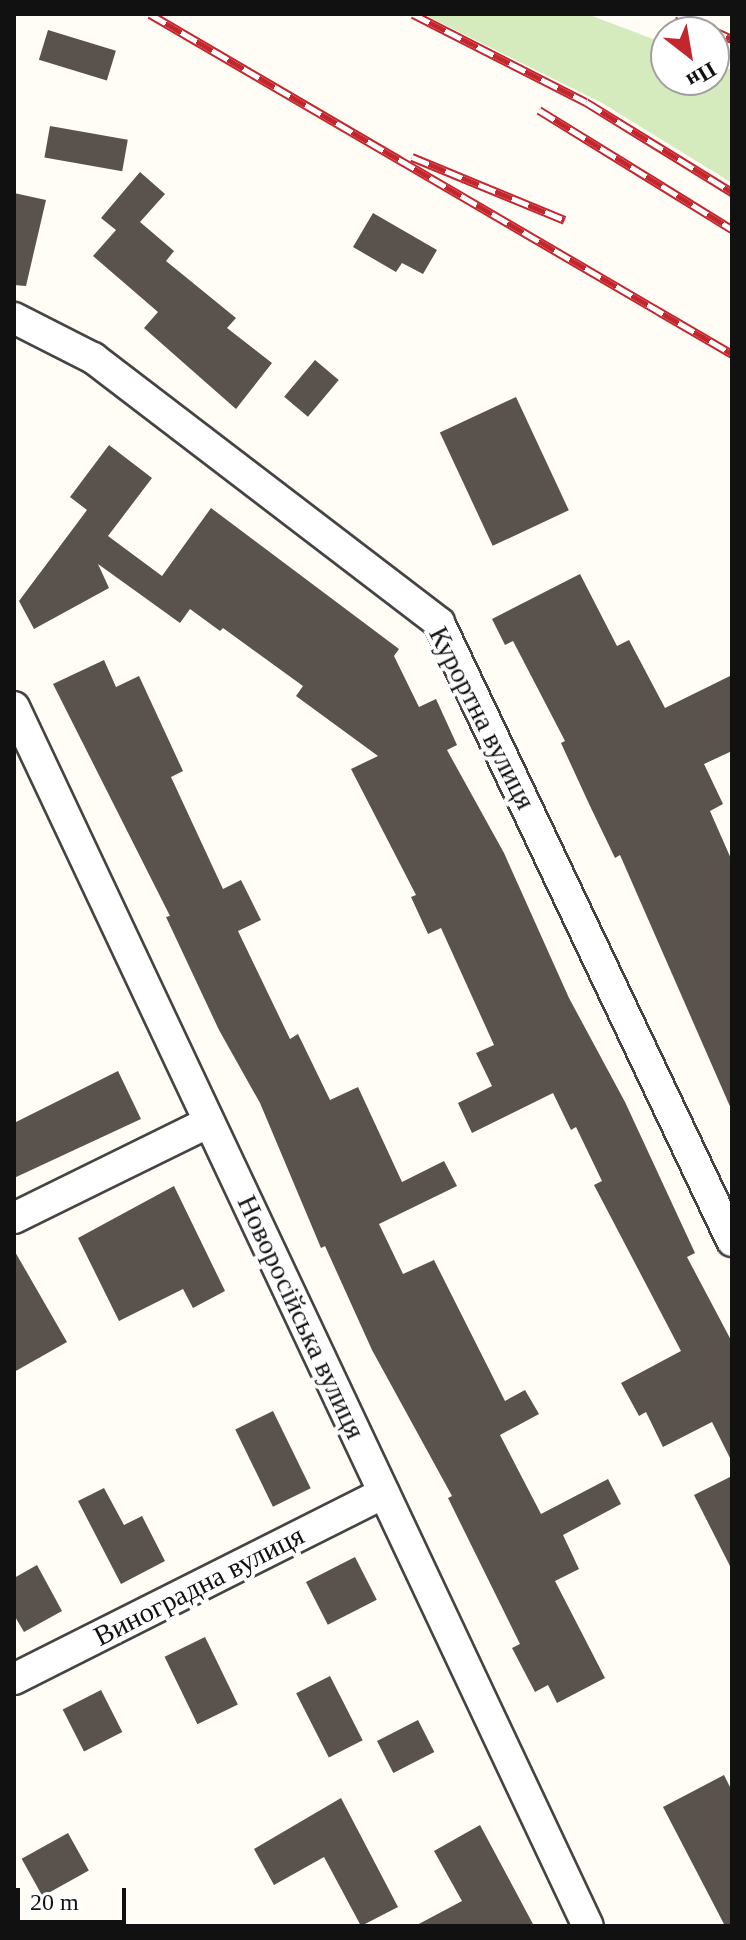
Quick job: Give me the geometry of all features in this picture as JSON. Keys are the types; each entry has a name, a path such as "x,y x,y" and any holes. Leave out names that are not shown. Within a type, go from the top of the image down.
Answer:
{"street":[{"name":"Курортна вулиця","path":"14,318 93,358 439,623 732,1241"},
{"name":"Новоросійська вулиця","path":"14,707 24,757 209,1122 588,1926"},
{"path":"14,1218 209,1122"},
{"name":"Виноградна вулиця","path":"14,1679 384,1493"}],"green space":[{"path":"423,14 587,14 650,38 650,96 730,96 732,70 732,183 602,103"}],"building":[{"path":"48,30 116,51 107,80 39,60"},
{"path":"50,126 128,140 122,171 44,158"},
{"path":"140,172 165,194 140,222 174,251 166,261 236,318 227,328 272,363 236,409 144,328 158,312 93,256 116,230 101,218"},
{"path":"14,193 46,200 26,286 14,285"},
{"path":"373,213 437,250 423,274 402,263 396,272 353,247"},
{"path":"315,360 339,380 308,417 284,397"},
{"path":"516,397 569,510 493,546 440,432"},
{"path":"109,445 152,478 108,536 162,576 211,508 399,649 394,656 419,707 436,699 457,745 447,750 504,853 569,998 625,1102 695,1253 687,1257 732,1342 732,1462 712,1422 663,1447 646,1412 639,1416 621,1383 681,1351 594,1185 602,1181 576,1127 571,1130 553,1093 472,1133 458,1103 492,1086 476,1053 494,1045 441,928 428,934 411,897 416,895 351,769 378,756 296,696 303,686 223,628 220,631 190,609 180,623 98,564 109,588 34,629 19,601 87,510 70,497"},
{"path":"580,574 617,646 629,640 665,708 732,675 732,751 704,764 723,804 710,811 732,861 732,1111 620,855 615,858 561,743 565,741 513,641 505,645 492,619"},
{"path":"104,660 116,687 139,676 183,771 171,777 223,889 241,880 261,920 238,931 290,1039 298,1034 330,1100 358,1087 402,1182 444,1161 457,1186 379,1224 403,1274 434,1260 505,1401 525,1390 539,1414 500,1435 541,1514 608,1479 621,1504 563,1535 579,1569 555,1581 605,1678 557,1703 548,1685 535,1692 512,1648 520,1644 448,1498 452,1496 372,1350 325,1246 321,1248 260,1103 219,1030 166,917 170,916 53,684"},
{"path":"118,1071 141,1119 14,1178 14,1123"},
{"path":"174,1186 225,1291 193,1308 183,1289 119,1321 78,1238"},
{"path":"14,1250 67,1342 14,1372"},
{"path":"273,1411 311,1488 273,1507 235,1429"},
{"path":"732,1476 732,1570 694,1495"},
{"path":"104,1488 124,1525 142,1516 165,1561 121,1584 78,1501"},
{"path":"355,1557 377,1600 328,1625 306,1582"},
{"path":"37,1565 62,1611 24,1632 14,1615 14,1578"},
{"path":"205,1637 238,1704 197,1724 165,1657"},
{"path":"330,1676 363,1740 329,1757 296,1693"},
{"path":"101,1690 122,1732 84,1751 63,1710"},
{"path":"418,1720 434,1752 393,1773 377,1741"},
{"path":"724,1775 732,1791 732,1926 725,1926 663,1807"},
{"path":"341,1798 398,1907 361,1926 324,1857 274,1885 254,1849"},
{"path":"480,1825 534,1926 415,1926 462,1901 434,1851"},
{"path":"68,1833 89,1871 42,1896 22,1859"}],"railway":[{"path":"150,14 732,354"},
{"path":"413,14 586,102 732,192"},
{"path":"677,14 732,39"},
{"path":"539,110 732,229"},
{"path":"412,157 565,220"}]}
